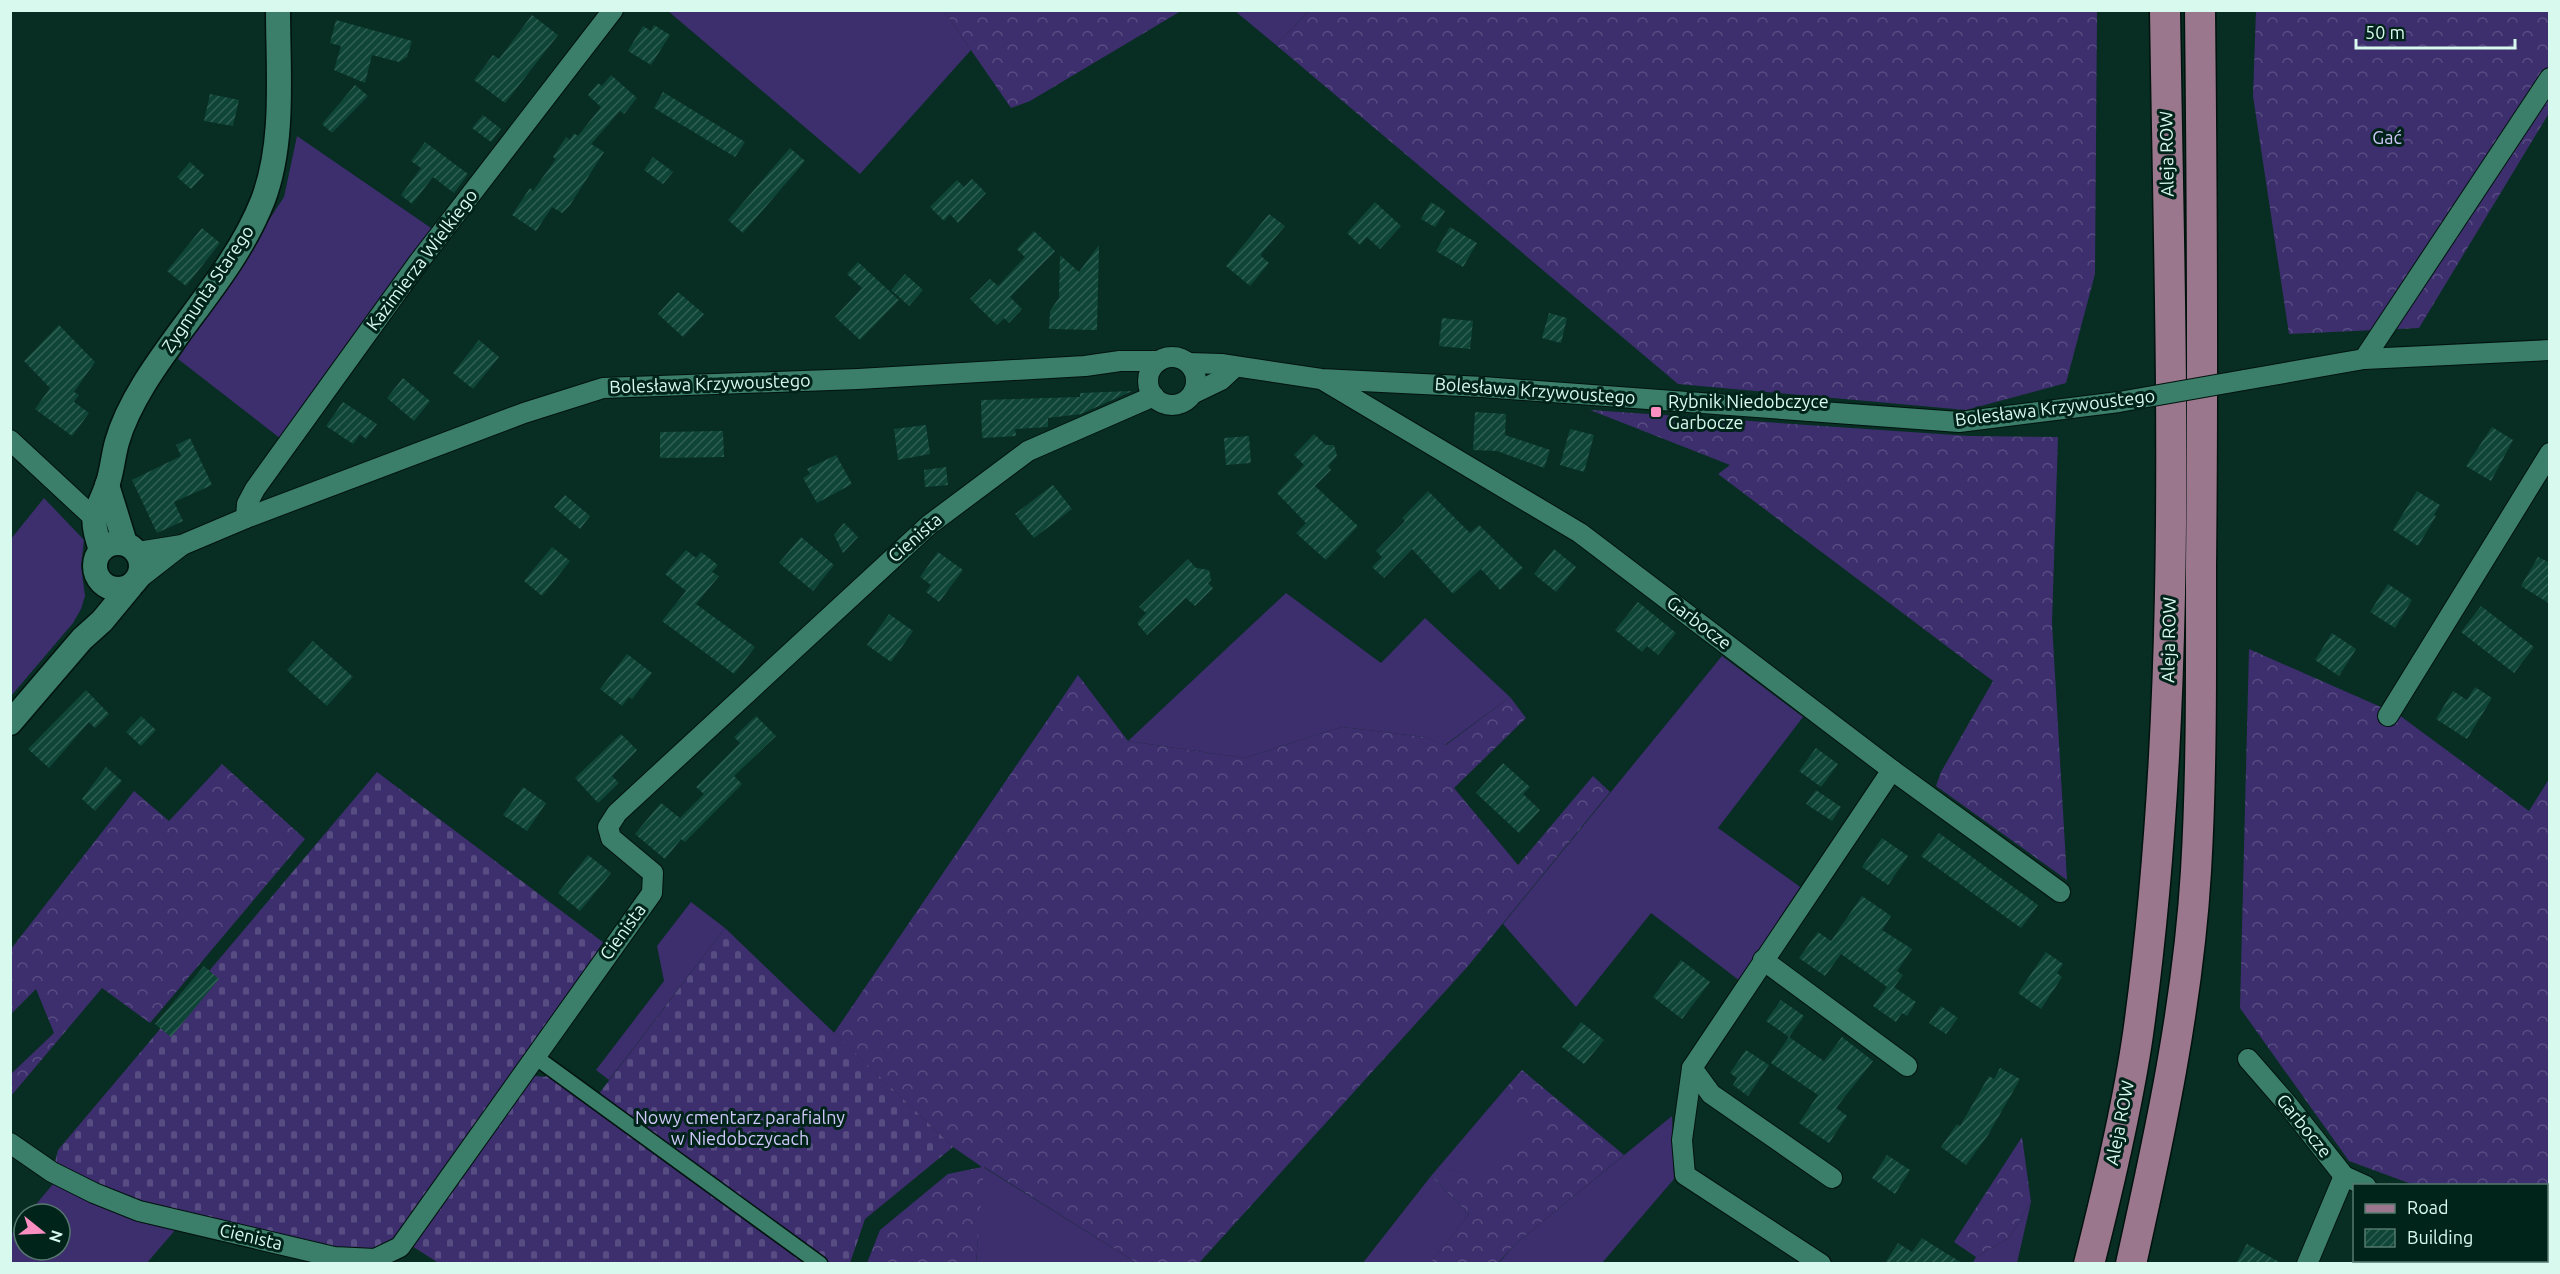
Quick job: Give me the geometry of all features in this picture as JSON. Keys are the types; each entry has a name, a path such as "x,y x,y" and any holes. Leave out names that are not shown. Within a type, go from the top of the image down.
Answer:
{"main road":[{"name":"Aleja ROW","path":"2089,1263 2102,1215 2137,1037 2156,885 2167,714 2169,407 2165,10"},
{"name":"Aleja ROW","path":"2131,1263 2165,1114 2183,994 2196,872 2200,730 2202,394 2200,10"}],"street":[{"name":"Zygmunta Starego","path":"93,517 107,486 117,441 133,404 145,382 233,257 267,189 275,152 278,111 278,10"},
{"name":"Kazimierza Wielkiego","path":"246,518 247,504 255,489 418,263 613,10"},
{"path":"2364,359 2550,78"},
{"name":"Bolesława Krzywoustego","path":"1189,363 1321,379 1483,387 1959,422 2119,402 2364,359 2550,350"},
{"path":"1194,393 1196,377 1189,363 1174,357 1160,361 1151,371 1151,389 1159,401 1174,405 1221,380 1234,368"},
{"name":"Bolesława Krzywoustego","path":"134,583 182,545 246,518 564,398 603,388 858,379 1085,366 1120,361 1160,361"},
{"name":"Bolesława Krzywoustego","path":"1085,366 1131,375 1151,389"},
{"name":"Garbocze","path":"1321,379 1580,533 1892,770 2060,892"},
{"name":"Cienista","path":"10,1143 52,1172 94,1193 139,1211 334,1257 375,1259 400,1247 652,893 653,873 611,838 608,827 617,813 928,525 1028,451 1151,389"},
{"path":"10,440 93,517 93,527 101,550 95,569 100,581 111,588 134,583"},
{"path":"2388,716 2550,453"},
{"path":"10,723 82,639 102,621 134,583 142,567 131,548 107,486"},
{"path":"101,550 112,543 131,548"},
{"name":"Bolesława Krzywoustego","path":"131,548 182,545"},
{"path":"82,639 100,581"},
{"path":"1821,1263 1685,1175 1682,1140 1692,1068 1762,960 1892,770"},
{"path":"1762,960 1907,1066"},
{"path":"534,1056 819,1263"},
{"name":"Garbocze","path":"2248,1059 2344,1176 2364,1184"},
{"path":"1692,1068 1711,1094 1832,1178"},
{"path":"2307,1263 2344,1176"}],"green space":[{"path":"668,11 944,11 971,50 860,174"},
{"path":"944,11 1181,11 1030,101 1011,108"},
{"path":"1235,11 1309,11 1276,45"},
{"path":"1309,11 2097,11 2095,274 2066,383 1966,410 1678,384 1276,45"},
{"name":"Gać","path":"2256,11 2549,11 2549,113 2419,328 2289,334 2253,96"},
{"path":"297,136 434,230 281,439 178,359 284,197"},
{"path":"1590,410 1969,436 2058,437 2052,623 2067,880 1936,786 1941,772 1993,681 1718,474 1730,465"},
{"path":"44,498 84,540 81,566 85,596 73,623 11,696 11,539"},
{"path":"1286,593 1381,663 1425,618 1510,697 1445,745 1425,737 1342,727 1244,758 1128,741"},
{"path":"2249,649 2399,715 2529,811 2549,779 2549,1216 2548,1184 2411,1184 2349,1161 2240,1008"},
{"path":"1722,656 1803,717 1718,828 1803,889 1740,981 1651,913 1576,1007 1503,924"},
{"path":"1078,675 1128,741 1244,758 1342,727 1425,737 1446,745 1510,697 1526,718 1454,788 1518,865 1593,776 1610,792 1468,966 1199,1263 1137,1263 984,1167 976,1263 867,1263 880,1230 948,1174 982,1167 953,1147 834,1033"},
{"path":"222,764 305,839 150,1023 102,988 11,1096 11,1074 54,1033 36,989 11,1014 11,949 134,791 169,821"},
{"path":"377,772 604,943 394,1242 364,1254 144,1204 54,1166 58,1150"},
{"path":"691,902 725,928 609,1080 596,1070 664,981 657,946"},
{"name":"Nowy cmentarz parafialny w Niedobczycach","path":"725,928 953,1147 865,1219 850,1263 440,1264 412,1246 527,1075 545,1077 556,1064 598,1095"},
{"path":"1522,1070 1624,1155 1515,1244 1498,1263 1431,1262 1469,1214 1431,1176 1437,1169 1498,1175 1531,1124 1505,1089"},
{"path":"1505,1089 1532,1123 1498,1176 1437,1169"},
{"path":"1672,1116 1674,1179 1602,1263 1498,1264 1515,1244"},
{"path":"2022,1137 2031,1202 2009,1238 1976,1257 1954,1242"},
{"path":"983,1167 1137,1263 976,1264"},
{"path":"1431,1176 1469,1214 1432,1261 1435,1263 1362,1264"},
{"path":"53,1184 118,1213 176,1229 146,1264 11,1263 10,1236 12,1234 12,1262 72,1262 72,1202 38,1202"},
{"path":"2031,1202 2017,1263 1972,1264 1976,1257 2009,1238"}],"building":[{"path":"532,15 558,35 505,103 474,80 493,55 499,59"},
{"path":"336,20 412,41 407,57 399,62 372,55 365,83 334,70 341,46 330,43"},
{"path":"654,25 670,35 651,65 628,51 643,26 651,31"},
{"path":"611,75 637,98 624,114 620,111 591,144 604,152 570,205 562,213 552,207 536,231 512,215 530,188 533,191 556,159 553,157 566,137 570,140 574,133 578,136 601,107 588,95 598,83 602,86"},
{"path":"355,85 368,96 332,133 322,124"},
{"path":"663,92 745,142 735,157 654,108"},
{"path":"210,94 239,100 233,126 204,121"},
{"path":"483,115 501,129 491,142 472,128"},
{"path":"425,142 468,174 454,193 433,177 412,204 401,195 421,168 411,161"},
{"path":"790,148 805,161 743,233 728,220"},
{"path":"653,157 673,172 663,184 644,170"},
{"path":"190,162 204,175 191,189 177,177"},
{"path":"972,179 986,193 958,223 950,214 944,221 930,207 957,180 964,187"},
{"path":"1375,202 1401,226 1380,249 1367,237 1360,245 1347,233"},
{"path":"1431,202 1445,211 1435,227 1421,219"},
{"path":"1269,214 1285,226 1262,253 1261,256 1269,263 1250,286 1226,266"},
{"path":"1450,227 1477,243 1463,267 1436,251"},
{"path":"202,228 220,243 186,286 167,271"},
{"path":"1034,231 1055,251 1010,297 1022,309 1009,323 1004,318 997,325 970,299 990,279 998,286 1025,257 1017,249"},
{"path":"1099,245 1097,330 1049,329 1050,311 1059,298 1060,255 1079,272"},
{"path":"858,262 899,300 860,340 835,317 862,288 847,274"},
{"path":"905,274 923,290 909,306 891,290"},
{"path":"678,292 704,314 683,337 658,314"},
{"path":"1549,313 1567,318 1561,343 1542,338"},
{"path":"1442,318 1473,321 1470,349 1439,346"},
{"path":"59,325 95,362 74,392 79,395 74,402 89,413 72,436 35,409 50,388 24,361"},
{"path":"479,340 499,357 473,389 453,373"},
{"path":"403,378 430,401 414,421 387,398"},
{"path":"1132,391 1081,414 1048,418 1048,427 1015,429 1016,436 982,438 981,400 1080,397 1080,393"},
{"path":"343,402 377,424 366,439 360,434 353,444 326,426"},
{"path":"1475,412 1506,414 1505,435 1550,450 1544,468 1497,451 1473,450"},
{"path":"926,425 930,454 898,460 894,429"},
{"path":"2492,427 2513,440 2491,481 2466,466"},
{"path":"1570,429 1594,435 1584,472 1560,465"},
{"path":"723,431 724,457 660,458 660,432"},
{"path":"1314,434 1326,445 1334,445 1337,456 1328,466 1331,470 1315,486 1358,526 1326,560 1296,533 1306,523 1277,493 1304,465 1294,455"},
{"path":"1249,436 1251,463 1226,465 1224,438"},
{"path":"190,438 212,485 174,502 183,521 157,533 132,480 181,456 176,445"},
{"path":"836,455 852,484 817,503 803,478 810,474 807,469"},
{"path":"946,467 948,485 925,487 924,470"},
{"path":"1053,485 1072,509 1034,538 1015,514"},
{"path":"1428,491 1470,533 1479,525 1523,568 1500,590 1481,569 1453,594 1412,549 1384,578 1372,567 1382,557 1376,551 1405,521 1402,518"},
{"path":"2417,491 2440,505 2418,546 2393,530"},
{"path":"565,495 590,516 580,529 554,507"},
{"path":"844,523 858,537 843,553 834,535"},
{"path":"801,537 834,565 813,591 779,563"},
{"path":"552,547 570,561 542,596 524,581"},
{"path":"1554,549 1576,567 1556,592 1534,574"},
{"path":"686,550 696,558 701,552 718,565 712,572 719,576 696,604 755,647 734,674 662,621 686,591 665,574"},
{"path":"938,552 963,570 939,602 926,592 931,585 920,577"},
{"path":"2538,557 2550,563 2550,604 2521,586"},
{"path":"1188,559 1196,568 1209,570 1211,580 1208,583 1213,588 1195,606 1186,598 1147,635 1137,623 1146,613 1139,607"},
{"path":"2388,584 2412,600 2395,628 2370,612"},
{"path":"1638,602 1676,633 1658,655 1647,646 1642,652 1615,630"},
{"path":"2481,606 2534,647 2514,673 2461,632"},
{"path":"889,614 913,631 891,662 867,645"},
{"path":"2332,633 2356,649 2339,676 2315,660"},
{"path":"313,641 353,677 327,706 287,670"},
{"path":"627,654 652,673 632,699 629,697 622,706 600,689"},
{"path":"2475,687 2492,698 2467,739 2436,719 2453,691 2467,700"},
{"path":"86,690 109,714 95,728 89,722 49,768 28,749"},
{"path":"141,716 156,730 141,746 126,732"},
{"path":"756,716 776,736 734,776 742,784 685,842 681,839 665,859 635,834 661,803 680,818 704,794 696,787 740,743 734,737"},
{"path":"621,734 637,750 612,776 619,783 598,803 575,778"},
{"path":"1816,748 1838,764 1821,787 1799,771"},
{"path":"1503,763 1530,787 1523,794 1540,810 1519,833 1476,793"},
{"path":"106,767 122,781 95,811 82,799"},
{"path":"523,787 546,803 527,831 503,815"},
{"path":"1816,790 1841,807 1832,821 1806,804"},
{"path":"1939,833 2038,905 2021,928 1921,856"},
{"path":"1882,838 1908,856 1888,885 1862,867"},
{"path":"588,855 611,873 580,911 558,893"},
{"path":"1862,896 1891,916 1882,930 1912,949 1897,971 1903,975 1894,987 1916,1002 1907,1016 1902,1013 1896,1022 1873,1006 1887,987 1841,954 1825,976 1799,958 1818,932 1831,941"},
{"path":"2046,952 2063,964 2057,973 2062,977 2041,1009 2018,993"},
{"path":"1681,960 1710,982 1682,1019 1653,997"},
{"path":"204,966 219,979 171,1037 155,1024"},
{"path":"1781,1000 1804,1016 1789,1037 1766,1021"},
{"path":"1941,1006 1958,1018 1946,1034 1929,1023"},
{"path":"1581,1022 1604,1040 1584,1064 1562,1047"},
{"path":"1789,1037 1824,1061 1842,1037 1873,1061 1836,1108 1847,1116 1829,1143 1799,1123 1818,1095 1771,1063"},
{"path":"1746,1050 1769,1065 1748,1096 1733,1085 1737,1078 1730,1073"},
{"path":"2000,1068 2020,1079 1988,1135 1966,1165 1941,1147 1957,1124 1960,1126 1989,1076 1994,1079"},
{"path":"1887,1155 1910,1170 1895,1194 1872,1178"},
{"path":"1922,1238 1962,1263 1885,1263 1898,1243 1912,1252"},
{"path":"2247,1244 2281,1263 2236,1263"}],"place":[{"name":"Rybnik Niedobczyce Garbocze","path":"1656,412"}]}
